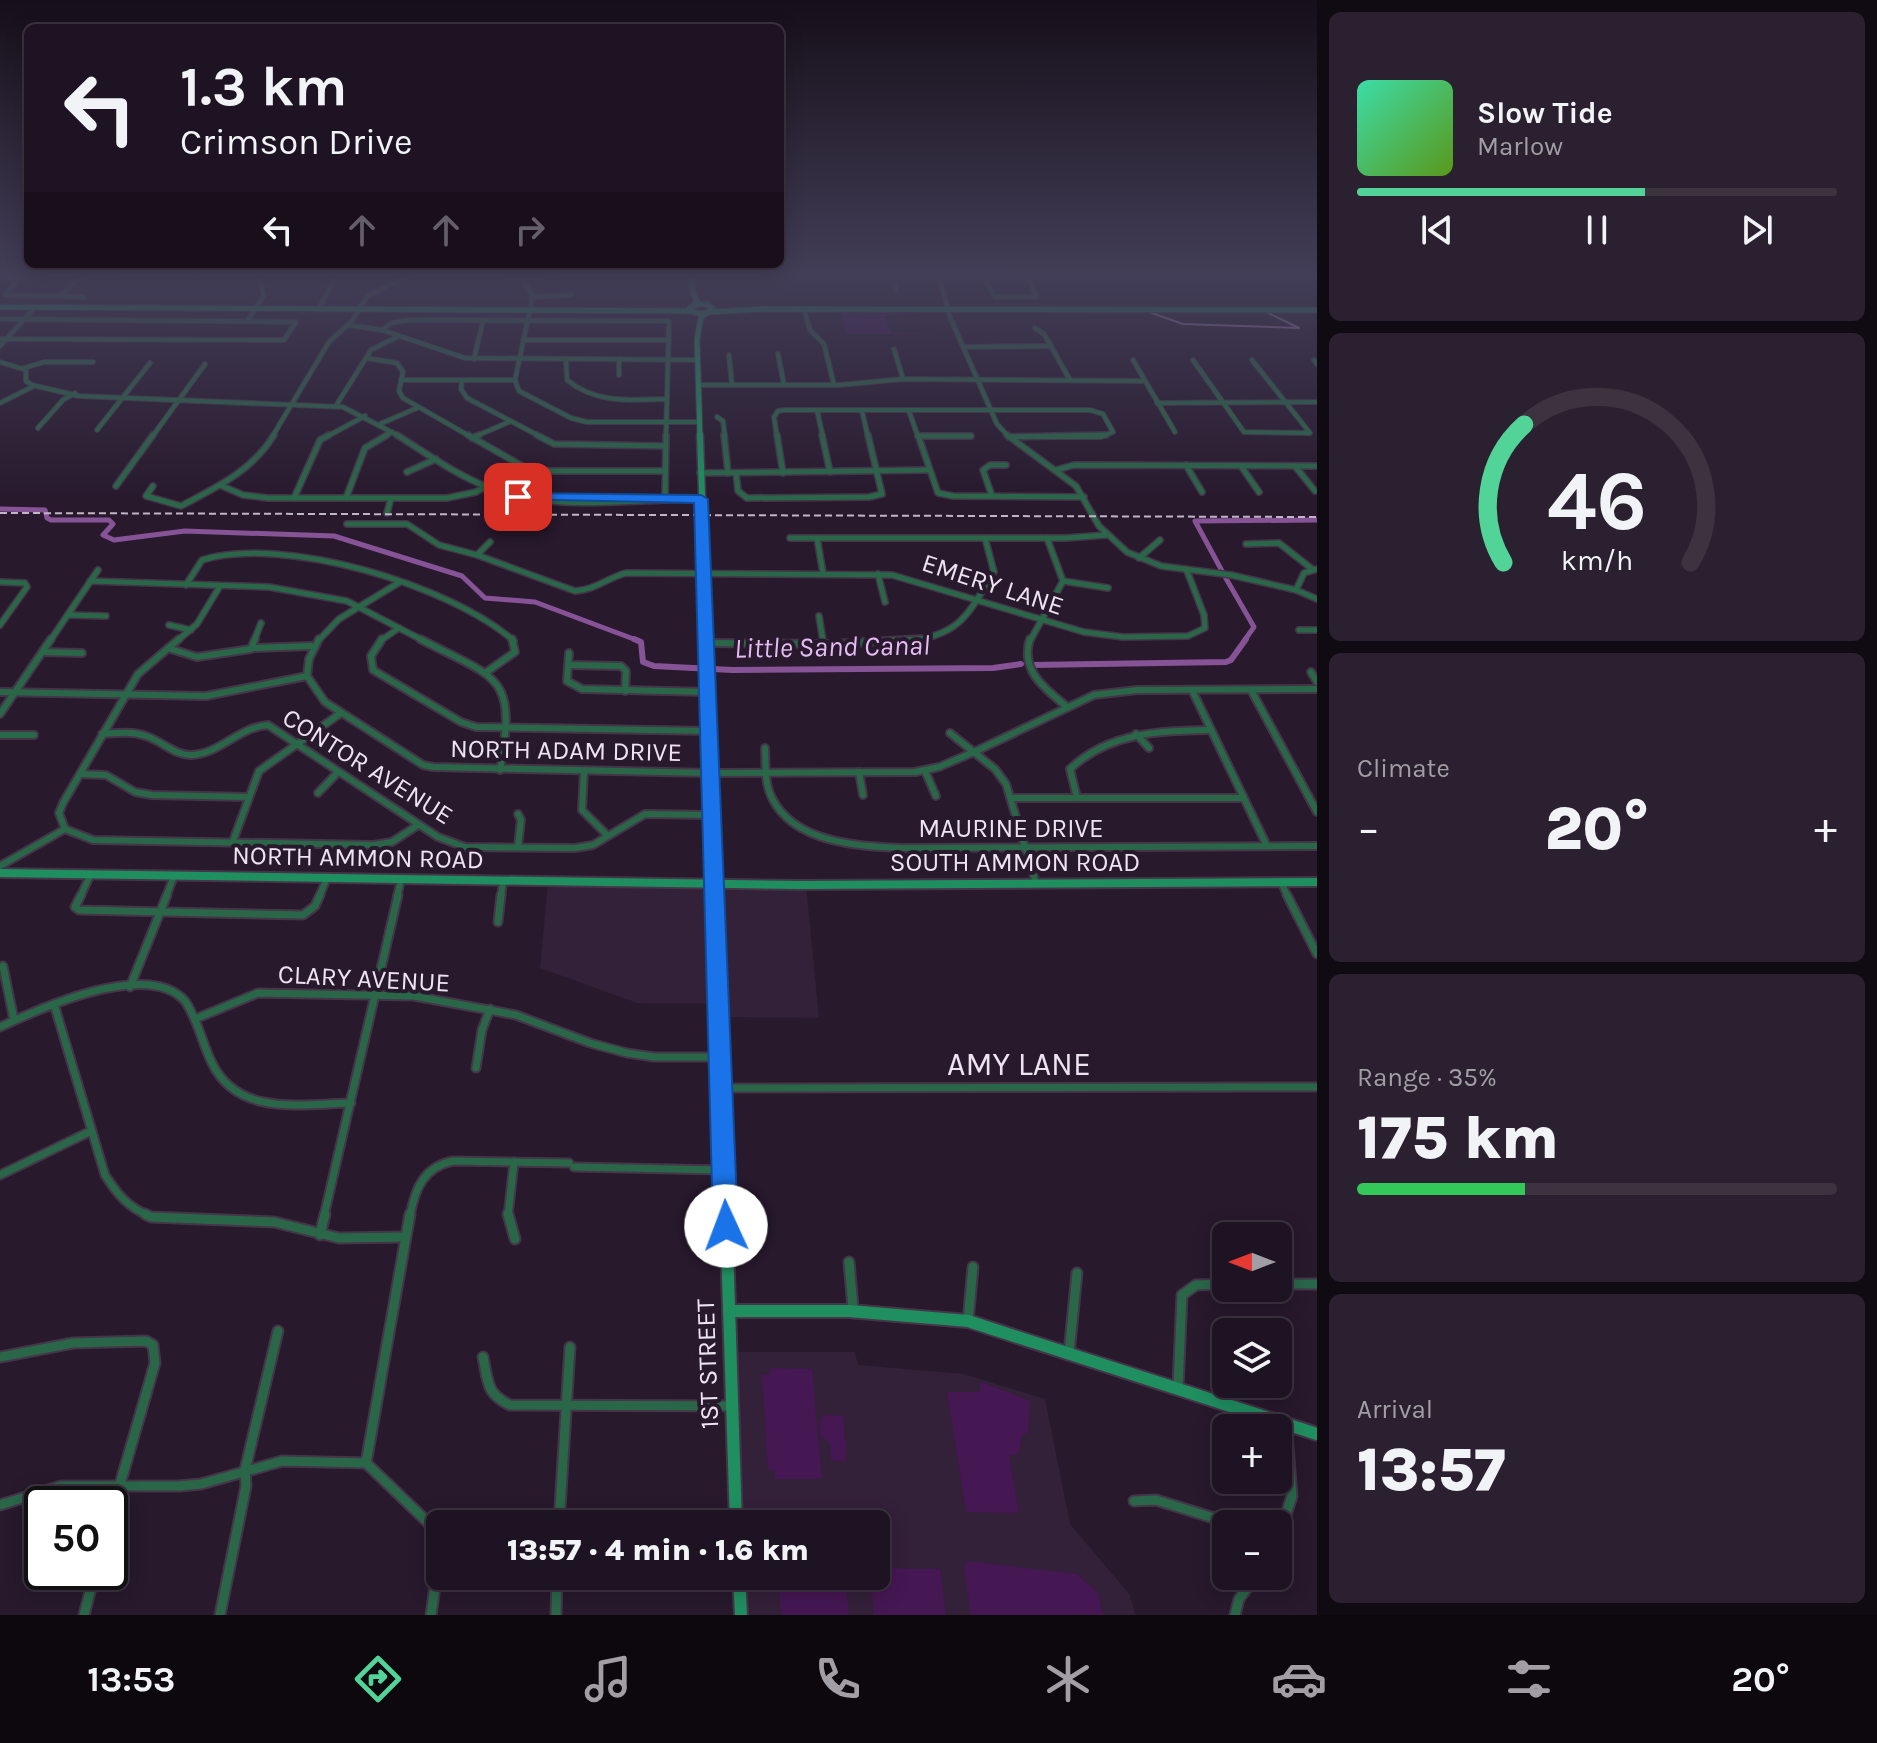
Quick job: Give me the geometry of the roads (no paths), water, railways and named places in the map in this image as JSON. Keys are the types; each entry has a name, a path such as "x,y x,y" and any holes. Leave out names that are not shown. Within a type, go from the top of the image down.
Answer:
{"main road":[{"name":"1ST STREET","path":"697,348 736,1510"},
{"name":"NORTH AMMON ROAD","path":"0,873 714,885"},
{"name":"SOUTH AMMON ROAD","path":"714,885 1317,882"},
{"path":"729,1311 853,1308 913,1312 968,1321 1257,1414"},
{"path":"1292,1426 1317,1434"},
{"path":"740,1590 741,1615"}],"street":[{"path":"153,486 146,496 181,506 258,459 325,348"},
{"path":"336,405 374,348"},
{"path":"431,348 474,359 697,360"},
{"path":"474,359 477,348"},
{"path":"521,348 515,380 519,391 579,420 699,422"},
{"path":"665,499 669,348"},
{"path":"825,348 834,385"},
{"path":"964,348 989,411 1009,437 1076,486 1106,535 1139,558 1187,571 1231,575 1296,590 1317,599"},
{"path":"1052,348 1070,380"},
{"path":"894,349 903,379"},
{"path":"778,354 784,385"},
{"path":"729,355 732,385"},
{"path":"366,358 397,363 403,369 401,395 417,408 521,466 549,471 665,471"},
{"path":"566,359 567,380 590,395 608,399 667,399"},
{"path":"619,359 619,375"},
{"path":"1133,360 1142,381 1175,432"},
{"path":"1193,360 1248,434 1308,434 1309,431 1252,360"},
{"path":"0,362 24,368 44,362 93,362"},
{"path":"97,430 150,363"},
{"path":"116,486 205,364"},
{"path":"24,368 28,375 26,381 33,387 75,393 123,398 336,405 380,424 487,487 518,497 701,499"},
{"path":"698,385 834,385 903,379 1142,381"},
{"path":"401,380 515,380"},
{"path":"462,380 461,389 467,398 509,422 560,445 666,446"},
{"path":"0,403 33,387"},
{"path":"38,428 63,400 75,393"},
{"path":"1157,403 1317,402"},
{"path":"380,424 417,408"},
{"path":"817,410 830,472"},
{"path":"783,473 774,417 778,411 1090,410 1106,416 1112,427 1112,434 1095,437 1009,437"},
{"path":"736,473 738,491 747,498 869,497 882,494 862,411"},
{"path":"909,411 938,493 1084,497"},
{"path":"294,498 320,440 365,416"},
{"path":"717,417 723,421 728,473"},
{"path":"472,438 509,422"},
{"path":"346,498 365,448 392,432"},
{"path":"918,436 971,436"},
{"path":"407,472 436,459"},
{"path":"992,496 983,470 990,465 1006,465"},
{"path":"1056,470 1074,465 1317,466"},
{"path":"1186,465 1202,492"},
{"path":"220,485 252,497 457,498 487,487 521,466"},
{"path":"1241,466 1259,492"},
{"path":"1295,466 1315,491"},
{"path":"700,473 928,470"},
{"path":"387,513 391,498"},
{"path":"347,524 407,524 439,545 477,555 513,574 596,597"},
{"path":"790,538 1047,538 1106,535"},
{"path":"817,538 823,573"},
{"path":"706,643 909,642 943,636 966,616 994,572 985,538"},
{"path":"1047,538 1063,581"},
{"path":"1139,558 1160,540"},
{"path":"477,555 490,542"},
{"path":"1246,544 1279,543 1315,569"},
{"path":"186,585 202,560 223,556 315,558 400,582 512,639 515,652 485,673"},
{"path":"1296,590 1304,573 1315,569"},
{"path":"0,714 98,570"},
{"name":"EMERY LANE","path":"582,592 592,590 620,574 878,574 903,576 1040,620 1104,635 1195,634 1207,623 1189,587 1187,571"},
{"path":"878,574 885,602"},
{"path":"90,581 284,589 361,606 485,673 507,693 507,729 500,770"},
{"path":"1063,581 1108,588"},
{"path":"1063,581 1025,649 1026,660 1035,679 1066,706"},
{"path":"0,582 25,583 27,587 0,625"},
{"path":"0,692 203,700 307,676 311,646 326,630 400,582"},
{"path":"220,586 209,609 191,630 138,674 123,695 59,813 65,829 93,840 374,845 392,842 418,825"},
{"path":"0,612 9,612"},
{"path":"68,615 106,616"},
{"path":"819,616 823,642"},
{"path":"253,648 261,623"},
{"path":"169,625 191,630"},
{"path":"399,627 375,645 371,652 370,664 376,673 468,726 709,731"},
{"path":"1299,630 1317,630"},
{"path":"171,649 202,657 253,648 311,646"},
{"path":"43,652 82,653"},
{"path":"569,653 567,681 589,690 708,692"},
{"path":"568,665 621,666 626,671 625,691"},
{"path":"1311,672 1317,682"},
{"name":"NORTH ADAM DRIVE","path":"307,676 325,702 423,765 460,772 925,771"},
{"path":"936,796 925,771 974,752 1066,706 1117,691 1317,689"},
{"path":"1192,690 1267,846"},
{"path":"1251,690 1317,812"},
{"path":"233,841 264,766 341,713"},
{"name":"CONTOR AVENUE","path":"102,734 141,735 177,753 190,755 212,750 253,726 264,724 418,825 465,847 585,847 645,814 712,815"},
{"path":"1077,798 1069,775 1074,765 1090,754 1136,734 1211,730"},
{"path":"950,733 995,769 1011,798 1036,883"},
{"path":"1136,734 1149,748"},
{"path":"0,735 34,735"},
{"name":"MAURINE DRIVE","path":"765,748 770,792 776,805 799,824 841,843 902,848 1317,846"},
{"path":"584,771 582,810 607,835"},
{"path":"318,793 338,772"},
{"path":"859,772 863,795"},
{"path":"80,774 106,775 135,792 152,795 249,797"},
{"path":"1011,798 1243,798"},
{"path":"518,814 521,820 518,846"},
{"path":"0,866 65,829"},
{"path":"91,874 75,907 79,910 303,915 315,906 327,878"},
{"path":"130,987 174,876"},
{"path":"320,1235 401,880"},
{"path":"498,922 503,882"},
{"path":"1281,882 1317,954"},
{"path":"3,966 14,1020"},
{"path":"0,1027 86,991 130,987 174,991 181,996 195,1019 206,1053 217,1073 241,1095 272,1103 351,1103"},
{"name":"CLARY AVENUE","path":"195,1019 258,993 414,996 490,1009 627,1053 654,1057 720,1057"},
{"path":"54,1004 103,1171 126,1205 139,1214 274,1222 339,1238 404,1237"},
{"path":"476,1068 482,1030 490,1009"},
{"name":"AMY LANE","path":"721,1088 1317,1087"},
{"path":"0,1175 91,1131"},
{"path":"366,1463 404,1237 423,1176 445,1162 723,1170"},
{"path":"514,1162 508,1216 515,1239"},
{"path":"849,1262 853,1308"},
{"path":"968,1321 973,1267"},
{"path":"1069,1353 1077,1273"},
{"path":"1178,1387 1182,1295 1187,1287 1212,1284"},
{"path":"1292,1284 1317,1284"},
{"path":"220,1615 246,1486 245,1470 278,1331"},
{"path":"0,1357 46,1344 67,1342 146,1341 153,1345 155,1363 119,1485"},
{"path":"560,1510 570,1347"},
{"path":"483,1357 489,1387 495,1398 510,1405 732,1406"},
{"path":"0,1505 61,1486 201,1484 282,1461 366,1463 426,1521"},
{"path":"1134,1501 1156,1500 1212,1517"},
{"path":"84,1615 90,1590"},
{"path":"431,1615 435,1590"},
{"path":"556,1615 557,1590"},
{"path":"1235,1615 1239,1599 1246,1590"}],"waterway":[{"name":"Little Sand Canal","path":"0,509 45,510 47,518 51,520 109,520 113,524 103,535 114,540 185,531 334,536 462,576 485,598 535,602 636,640"},
{"name":"Little Sand Canal","path":"1222,571 1195,521 1317,520"},
{"name":"Little Sand Canal","path":"1224,575 1254,627 1244,641"},
{"name":"Little Sand Canal","path":"1032,665 1226,662 1231,660 1246,639"},
{"name":"Little Sand Canal","path":"636,640 641,642 643,662 654,666 732,670 993,668 1021,664"}],"railway":[{"path":"0,513 1317,517"}]}
